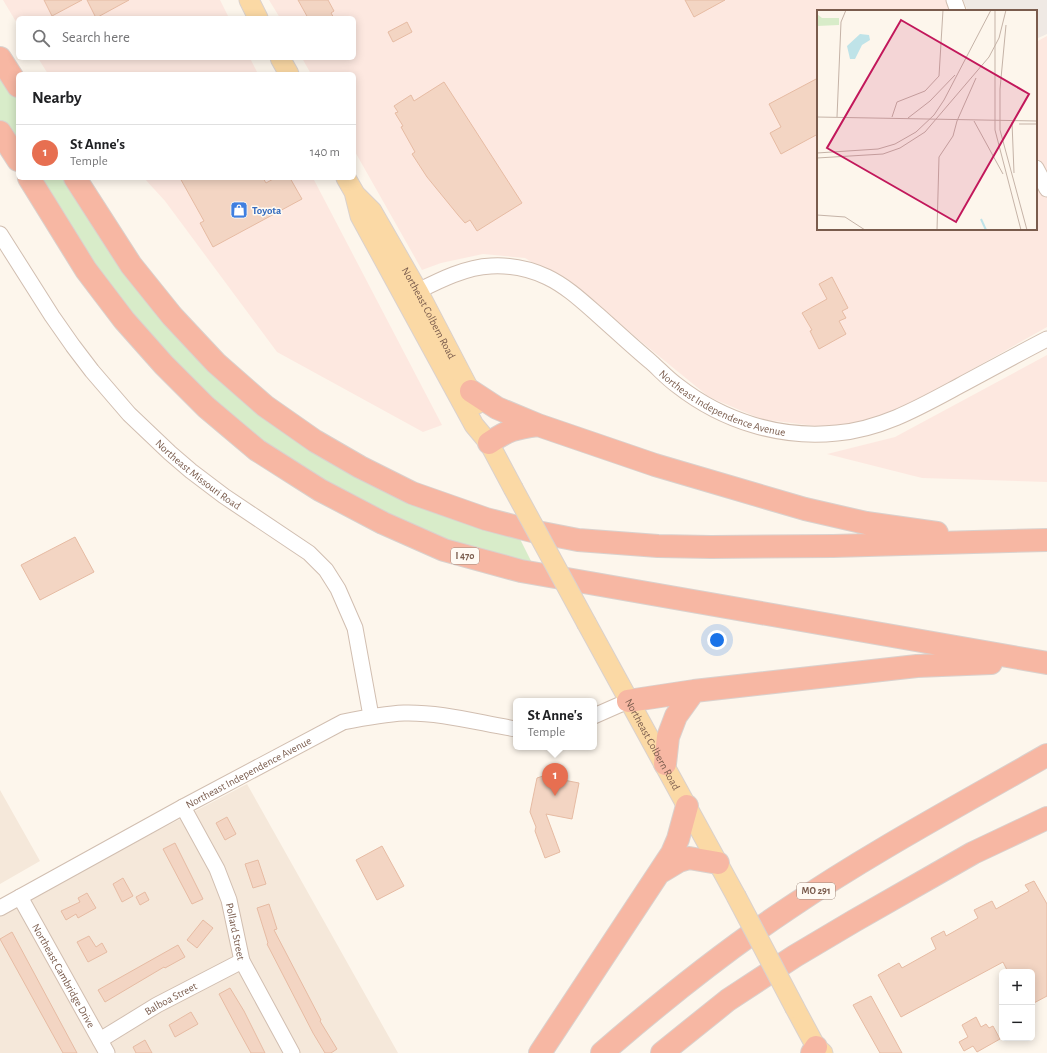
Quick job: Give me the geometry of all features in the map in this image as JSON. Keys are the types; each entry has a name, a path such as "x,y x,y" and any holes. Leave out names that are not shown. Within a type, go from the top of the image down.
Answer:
{"highway":[{"path":"0,58 16,83"},
{"path":"0,132 16,157"},
{"name":"I 470","path":"30,180 86,270 124,320 164,365 206,407 257,450 320,490 383,523 444,550 521,571 1047,664"},
{"path":"76,180 131,265 172,316 216,363 265,406 315,441 360,467 412,493 486,519 532,531 578,540 658,546 833,546 1041,540"},
{"path":"471,391 497,408 538,425 655,465 805,509 866,523 922,531 967,536 1041,540"},
{"path":"489,442 505,432 517,428 538,425"},
{"path":"628,701 694,691 917,666 987,663 1047,664"},
{"path":"665,764 668,737 676,716 694,691"},
{"name":"MO 291","path":"602,1053 650,1011 708,965 788,908 874,854 1047,756"},
{"path":"540,1053 672,853 678,839 687,806"},
{"path":"662,1053 728,1000 795,956 973,853 1047,818"},
{"path":"659,873 679,861 689,858 718,863"}],"main road":[{"path":"249,0 257,16"},
{"path":"281,60 288,72"},
{"name":"Northeast Colbern Road","path":"350,185 372,211 418,291 486,421 489,442"},
{"name":"Northeast Colbern Road","path":"350,185 360,216 474,425 489,442 628,701 665,764 736,896 817,1052"}],"street":[{"path":"954,0 958,10"},
{"path":"1037,170 1047,189"},
{"name":"Northeast Missouri Road","path":"0,234 52,316 73,346 92,371 129,414 190,470 224,496 309,553 326,570 338,589 355,628 371,716"},
{"name":"Northeast Independence Avenue","path":"418,291 466,270 490,266 510,266 546,276 584,303 677,386 700,402 752,426 782,432 811,434 838,433 865,429 890,421 920,407 1047,338"},
{"path":"597,715 628,701"},
{"name":"Northeast Independence Avenue","path":"0,908 183,807 343,722 371,716 404,713 435,715 513,728"},
{"name":"Pollard Street","path":"183,807 216,869 228,900 242,961 292,1053"},
{"name":"Northeast Cambridge Drive","path":"20,897 104,1046"},
{"name":"Balboa Street","path":"104,1046 157,1005 242,961"}],"shaded area":[{"path":"3,0 220,0 228,16 16,16 16,22"},
{"path":"269,0 955,0 958,10 817,10 817,230 1037,230 1037,41 1047,36 1047,327 893,414 839,429 761,419 709,397 573,286 525,258 483,254 441,263 422,270 356,154 356,72 310,72 303,60 356,60 356,16 279,16"},
{"path":"963,0 1047,0 1047,34 1037,39 1037,10 968,10"},
{"path":"39,60 251,60 257,72 47,72"},
{"path":"146,180 314,180 442,425 423,432 277,352 165,201"},
{"path":"1047,355 1047,482 922,478 827,454 895,437"},
{"path":"247,784 398,1053 0,1053 0,913"},
{"path":"0,790 40,861 0,884"}],"green space":[{"path":"0,70 16,96 16,147 0,121"},
{"path":"36,180 69,180 242,395 518,535 534,567 475,551 381,516 240,429 140,330"}],"building":[{"path":"44,0 82,0 52,16"},
{"path":"87,0 129,0 100,16 95,16"},
{"path":"298,0 328,0 334,11 331,13 333,16 307,16"},
{"path":"685,0 725,0 694,17"},
{"path":"407,22 412,32 393,42 388,32"},
{"path":"817,79 817,135 781,154 770,133 781,127 769,104"},
{"path":"444,82 522,203 477,231 470,220 465,223 427,177 412,154 415,152 395,113 398,112 394,106 411,95 414,101"},
{"name":"Toyota","path":"181,180 264,180 266,183 271,180 291,180 302,199 213,247 200,223 204,221"},
{"path":"832,277 848,308 842,311 846,318 839,321 846,334 819,349 810,331 812,330 802,313 827,299 819,284"},
{"path":"75,537 94,572 40,600 21,565"},
{"path":"543,776 579,783 572,819 546,814 560,852 545,858 530,812 537,778"},
{"path":"227,817 236,834 225,840 216,823"},
{"path":"175,843 203,899 192,904 163,849"},
{"path":"382,846 404,886 377,900 356,860"},
{"path":"258,860 266,884 253,888 245,864"},
{"path":"123,878 133,896 122,902 113,884"},
{"path":"1034,881 1047,904 1047,996 1035,1002 1035,969 1006,969 1003,962 901,1017 878,975 899,963 902,968 936,949 931,938 944,931 946,936 978,918 974,910 992,901 996,909 1029,891 1025,885"},
{"path":"145,892 149,900 140,905 136,897"},
{"path":"87,893 96,908 78,918 76,914 66,920 61,911 80,902 78,898"},
{"path":"269,904 277,929 274,930 321,1020 320,1021 337,1049 331,1053 325,1053 313,1033 267,944 268,943 257,908"},
{"path":"203,920 213,928 197,948 187,940"},
{"path":"12,932 77,1053 63,1053 0,939"},
{"path":"89,936 96,947 102,943 107,952 88,962 77,942"},
{"path":"178,945 185,957 165,968 164,967 105,1002 98,990"},
{"path":"230,988 244,1011 265,1053 251,1053 235,1024 219,994"},
{"path":"871,996 902,1053 880,1053 853,1005"},
{"path":"191,1012 198,1024 175,1037 169,1025"},
{"path":"976,1017 981,1027 986,1024 989,1028 993,1026 999,1040 977,1052 973,1046 964,1051 959,1042 968,1037 962,1025"},
{"path":"145,1040 152,1053 136,1053 133,1047"}],"place":[{"name":"Toyota","path":"239,210"},
{"name":"St Anne's","path":"555,796"}]}
